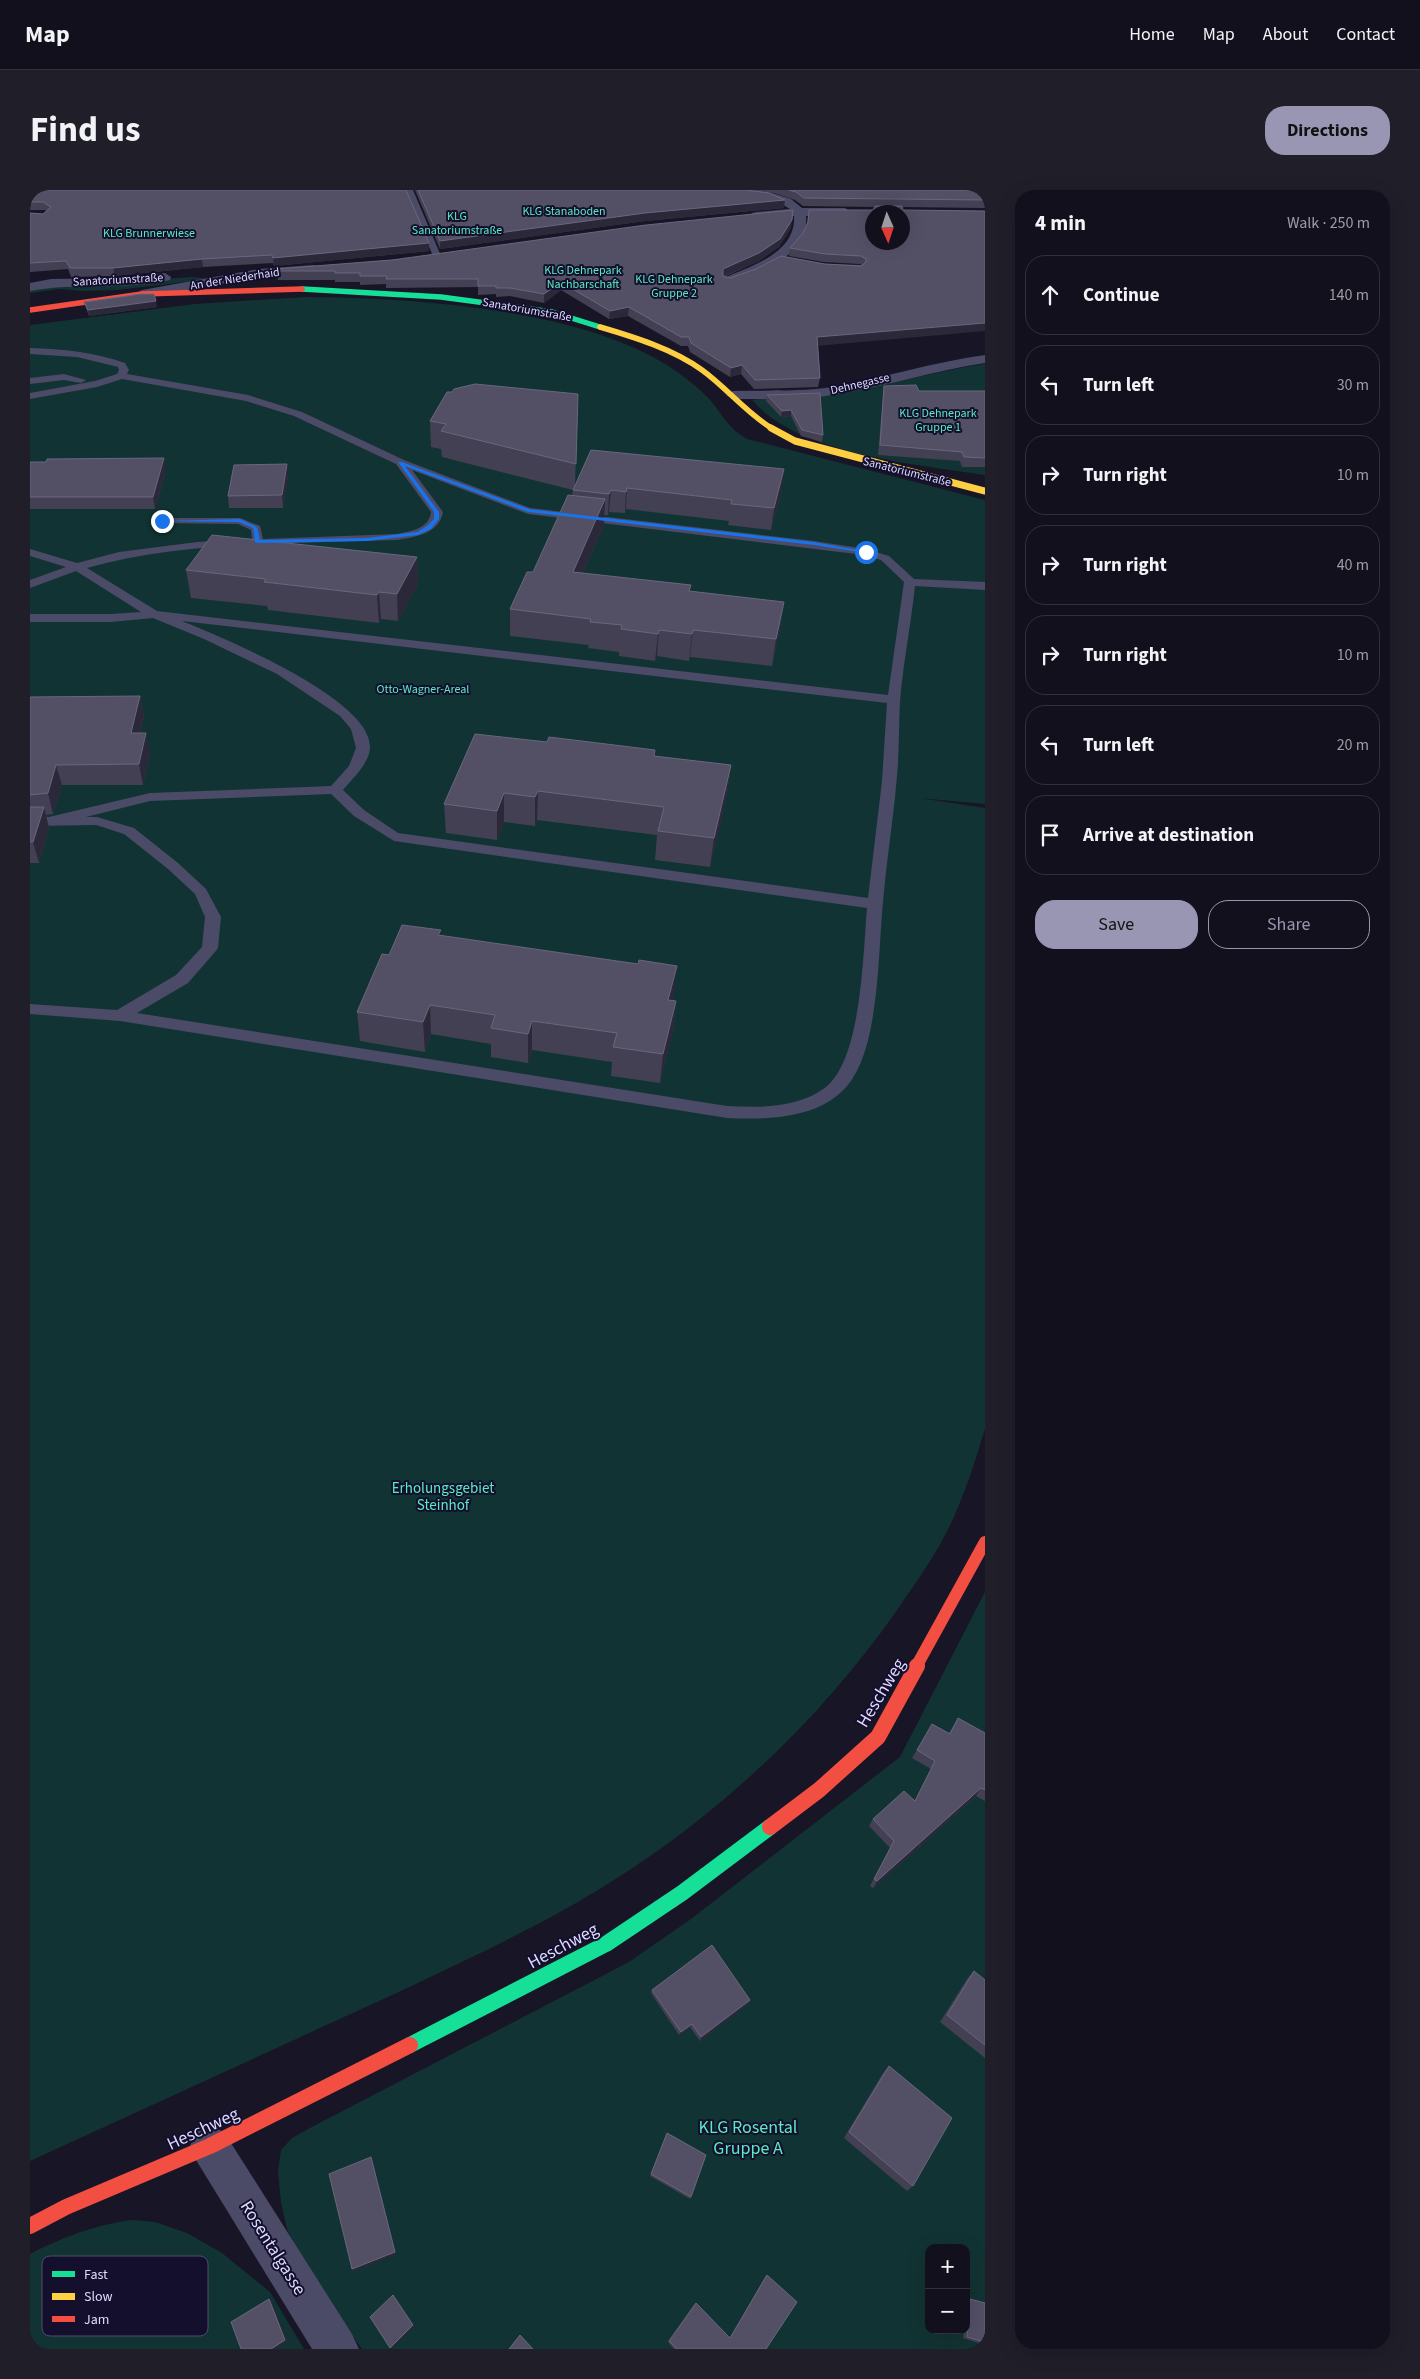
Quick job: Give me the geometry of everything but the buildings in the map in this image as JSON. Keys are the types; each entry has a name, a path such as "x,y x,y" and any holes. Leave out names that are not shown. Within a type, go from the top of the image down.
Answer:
{"street":[{"path":"720,190 780,199 792,204 798,212 801,222 800,230 781,260 729,281"},
{"path":"741,218 798,212 858,212"},
{"name":"An der Niederhaid","path":"142,294 236,277 326,268"},
{"name":"Sanatoriumstraße","path":"30,287 51,283 116,282 194,275 236,277"},
{"name":"Sanatoriumstraße","path":"30,310 142,294 305,288 441,298 522,307 592,323 655,346 702,370 768,426 795,440 842,455 985,491"},
{"name":"Dehnegasse","path":"733,395 800,394 832,391 926,368 985,359"},
{"name":"Heschweg","path":"30,2226 66,2207 210,2146 606,1944 682,1893 818,1790 878,1736 985,1542"},
{"name":"Rosentalgasse","path":"210,2146 337,2349"}],"lane":[{"path":"409,190 437,256"},
{"path":"30,351 80,355 111,361 122,365 124,370 121,376"},
{"path":"30,396 94,385 111,381 121,376 194,387 248,398 298,414 400,462 528,510 814,544 866,552 885,558 905,575 910,582 894,700 890,764 864,1011 855,1060 842,1081 826,1096 794,1108 773,1112 751,1114 727,1112 120,1016 30,1009"},
{"path":"30,381 64,378 94,385"},
{"path":"30,584 77,567 119,555 197,544 398,537 418,533 429,528 436,519 437,512 400,462"},
{"path":"162,521 240,521 256,528 258,542"},
{"path":"30,552 77,567 154,614 208,636 282,671 346,714 357,728 363,748 355,767 335,790"},
{"path":"910,582 985,586"},
{"path":"30,618 111,618 154,614 894,700"},
{"path":"48,822 150,796 335,790 358,813 394,837 875,904"},
{"path":"30,822 97,821 129,831 173,866 201,892 213,917 210,948 182,979 120,1016"}],"green space":[{"path":"192,277 211,279 117,290 84,291 59,289 30,293 30,288"},
{"path":"305,297 395,300 444,304 543,319 589,331 632,347 676,371 702,392 731,427 747,439 985,500 985,804 919,798 985,808 985,1429 972,1471 950,1525 928,1564 895,1613 823,1703 741,1785 696,1822 650,1856 601,1888 521,1933 400,1991 30,2161 30,325 195,304"},
{"name":"KLG Dehnepark Gruppe 1","path":"985,364 985,475 894,461 828,445 799,433 773,419 752,400 833,395"},
{"name":"KLG Rosental Gruppe A","path":"985,1592 985,2349 362,2349 310,2275 287,2229 281,2202 278,2172 281,2150 292,2138 308,2129 629,1962 691,1919 900,1757"},
{"path":"131,2220 155,2222 187,2233 222,2253 270,2292 304,2349 30,2349 30,2254 79,2232"}],"traffic: fast":[{"path":"302,289 441,297 552,312 600,327"},
{"path":"410,2045 606,1944 682,1893 770,1827"}],"traffic: slow":[{"path":"600,327 630,336 678,356 702,370 768,426 795,441 985,491"}],"traffic: jam":[{"path":"30,310 142,294 302,289"},
{"path":"770,1827 819,1790 878,1737 985,1542"},
{"path":"30,2226 66,2207 210,2146 410,2045"}],"route":[{"path":"162,521 240,521 256,528 258,542 367,540 418,533 429,528 436,519 437,512 400,462 528,510 814,544 866,552"}],"park label":[{"name":"KLG Stanaboden","path":"564,211"},
{"name":"KLG Sanatoriumstraße","path":"457,223"},
{"name":"KLG Brunnerwiese","path":"149,233"},
{"name":"KLG Dehnepark Nachbarschaft","path":"583,277"},
{"name":"KLG Dehnepark Gruppe 2","path":"674,286"},
{"name":"Otto-Wagner-Areal","path":"423,689"},
{"name":"Erholungsgebiet Steinhof","path":"443,1496"}]}
